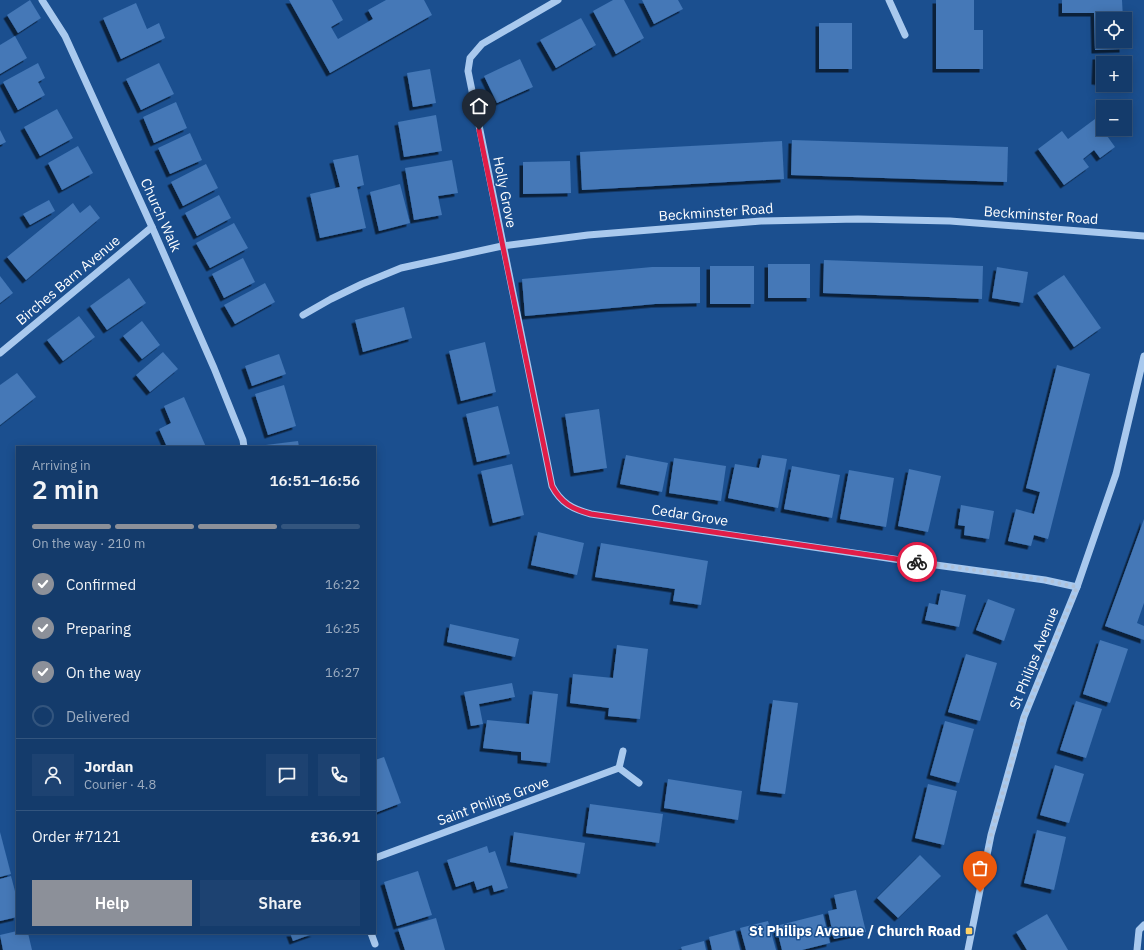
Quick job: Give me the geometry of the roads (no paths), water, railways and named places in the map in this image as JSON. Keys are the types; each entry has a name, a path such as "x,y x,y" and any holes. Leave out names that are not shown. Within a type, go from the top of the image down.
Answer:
{"street":[{"name":"Church Walk","path":"42,0 65,36 152,227 214,368 243,440 244,446"},
{"name":"Holly Grove","path":"502,246 468,71 470,58 482,44 558,0"},
{"path":"889,0 905,35"},
{"name":"Beckminster Road","path":"303,315 362,284 401,268 502,246 588,235 761,221 858,219 950,221 1144,236"},
{"name":"Birches Barn Avenue","path":"0,353 152,227"},
{"name":"Cedar Grove","path":"502,246 552,486 556,494 564,503 577,511 1045,580 1077,587"},
{"name":"St Philips Avenue","path":"968,950 991,835 1024,717 1077,587 1116,474 1144,356"},
{"path":"623,751 619,768 639,783"},
{"name":"Saint Philips Grove","path":"376,858 619,768"},
{"path":"1137,950 1139,930 1144,925"},
{"path":"371,934 374,944"}],"place":[{"name":"St Philips Avenue / Church Road","path":"969,931"}]}
